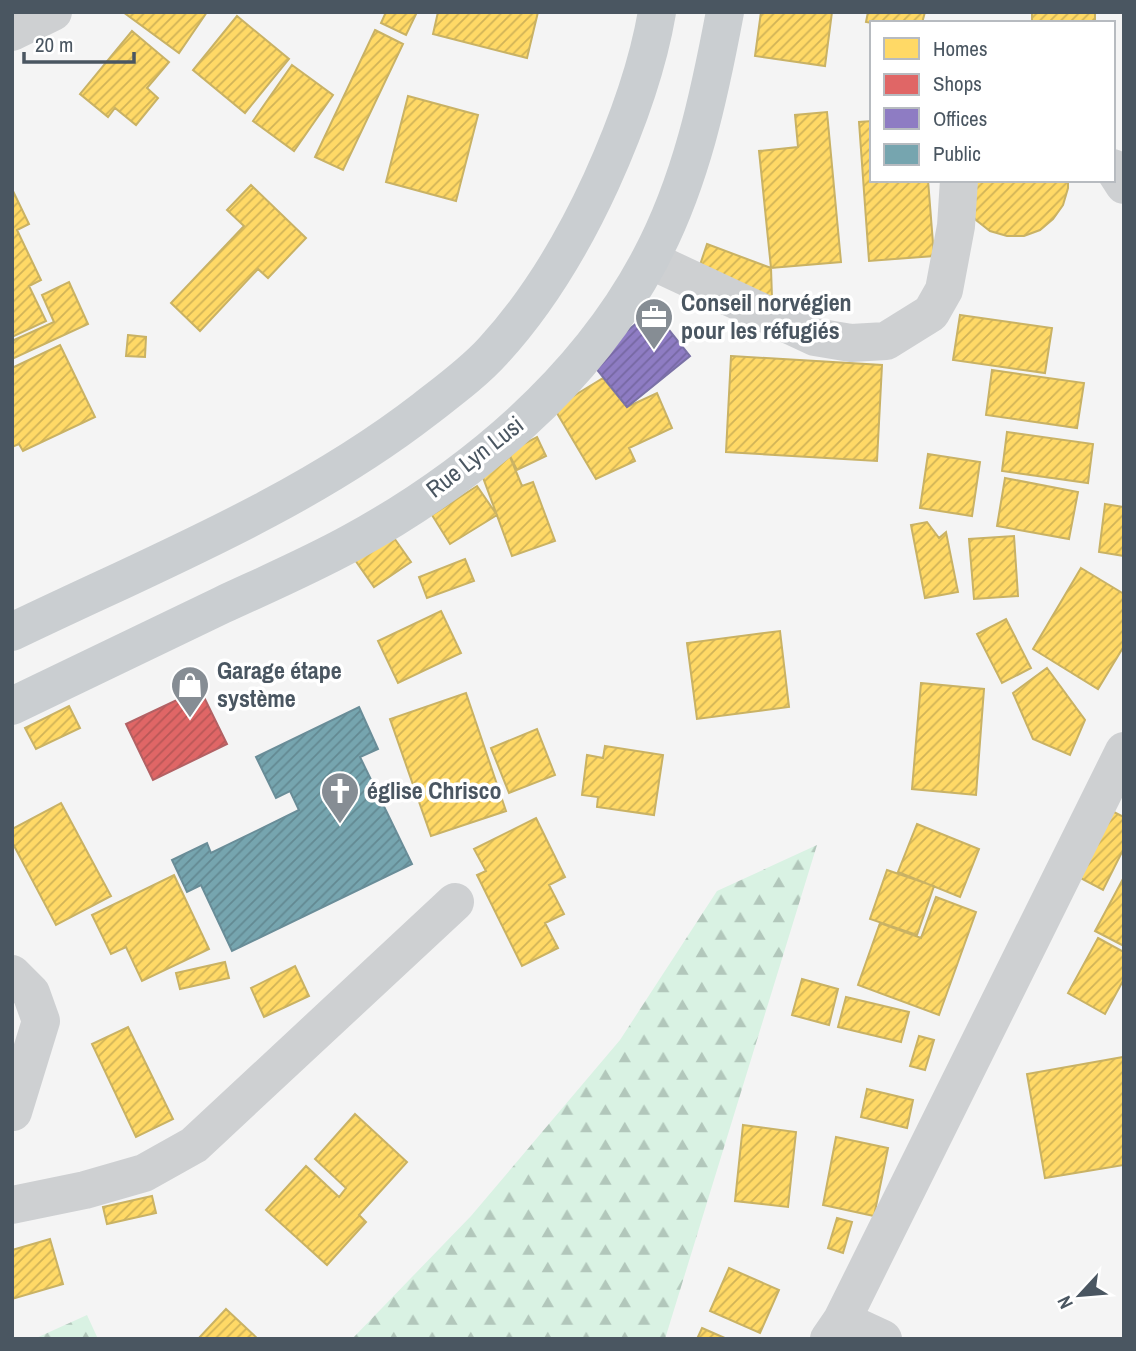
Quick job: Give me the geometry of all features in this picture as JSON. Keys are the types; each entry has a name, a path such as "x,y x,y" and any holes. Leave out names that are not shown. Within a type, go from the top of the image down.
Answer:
{"main road":[{"path":"12,632 317,482 390,435 492,352 521,319 558,265 588,210 615,152 638,89 657,12"},
{"name":"Rue Lyn Lusi","path":"12,706 351,543 425,497 502,440 537,408 611,322 650,260 681,192 707,108 725,12"}],"street":[{"path":"12,32 53,12"},
{"path":"650,260 815,337 851,343 886,341 931,313 944,290 956,226 959,182"},
{"path":"883,1339 836,1329 1124,751"},
{"path":"12,1205 85,1190 144,1173 194,1145 455,902"},
{"path":"12,974 31,993 41,1021 13,1112"}],"green space":[{"path":"817,845 665,1339 352,1339 471,1216 620,1040 717,891"},
{"path":"87,1315 98,1339 34,1339"}],"building: Homes":[{"path":"123,12 207,12 179,53"},
{"path":"386,12 417,12 406,35 381,23"},
{"path":"438,12 538,12 527,58 433,34"},
{"path":"761,12 832,12 825,66 755,56"},
{"path":"868,12 925,12 923,21 866,22"},
{"path":"1032,12 1095,12 1095,21 1032,21"},
{"path":"237,16 289,59 245,113 193,70"},
{"path":"375,30 403,44 343,170 315,157"},
{"path":"132,31 169,62 147,88 158,98 136,125 115,108 108,117 80,94"},
{"path":"292,65 333,95 294,151 253,121"},
{"path":"408,96 478,115 456,201 386,182"},
{"path":"827,112 841,262 771,268 759,151 798,147 795,115"},
{"path":"870,121 870,182 928,182 934,256 869,261 859,122"},
{"path":"961,182 1068,182 1063,205 1053,219 1040,230 1024,236 1007,236 990,231 976,220 965,206"},
{"path":"251,185 306,238 268,278 258,269 200,331 171,303 244,226 227,210"},
{"path":"12,189 29,224 17,230 41,280 29,286 46,321 12,337"},
{"path":"707,244 771,268 772,298 697,274"},
{"path":"69,282 88,324 12,359 12,341 54,322 42,295"},
{"path":"960,315 1052,328 1045,373 953,360"},
{"path":"128,335 146,337 145,357 126,356"},
{"path":"60,345 95,417 23,451 19,444 12,447 12,368"},
{"path":"731,356 882,365 877,461 726,452"},
{"path":"992,370 1084,383 1077,428 986,415"},
{"path":"603,378 627,407 657,393 672,428 629,448 635,461 596,479 554,408"},
{"path":"1007,432 1093,444 1088,483 1002,471"},
{"path":"537,437 546,456 517,470 508,452"},
{"path":"508,452 522,486 533,482 555,541 512,556 478,464"},
{"path":"928,454 980,462 972,516 920,508"},
{"path":"1005,478 1078,492 1069,539 997,526"},
{"path":"477,486 497,515 450,544 432,515"},
{"path":"1105,504 1124,507 1124,556 1099,552"},
{"path":"927,522 939,538 946,532 958,592 925,598 911,525"},
{"path":"392,535 411,562 374,587 355,560"},
{"path":"1014,536 1018,596 974,599 969,539"},
{"path":"465,559 474,581 427,598 419,577"},
{"path":"1081,568 1124,594 1124,646 1098,689 1033,649"},
{"path":"441,611 461,653 398,683 378,641"},
{"path":"1006,619 1031,668 1002,683 977,634"},
{"path":"780,631 789,707 697,719 687,643"},
{"path":"1047,668 1085,720 1070,755 1033,739 1013,693"},
{"path":"921,683 984,689 976,795 912,789"},
{"path":"466,693 506,811 431,836 390,719"},
{"path":"69,706 80,728 36,749 25,728"},
{"path":"537,729 555,775 509,793 491,748"},
{"path":"605,746 663,755 654,815 597,807 598,797 582,795 587,755 603,758"},
{"path":"61,803 111,896 56,925 12,842 12,829"},
{"path":"1106,808 1124,817 1124,848 1103,890 1073,874"},
{"path":"536,818 565,877 549,885 564,914 545,923 558,948 522,966 477,875 486,871 474,849"},
{"path":"917,824 979,849 960,897 898,872"},
{"path":"887,870 934,886 917,935 870,919"},
{"path":"174,875 209,949 142,981 126,947 111,954 92,915"},
{"path":"1124,877 1124,946 1095,931"},
{"path":"936,897 976,912 939,1015 858,985 880,923 921,938"},
{"path":"1098,938 1124,952 1124,979 1105,1014 1068,993"},
{"path":"225,962 229,978 180,989 176,973"},
{"path":"295,966 309,996 264,1017 251,988"},
{"path":"802,979 838,989 829,1025 792,1015"},
{"path":"846,997 909,1012 901,1042 838,1027"},
{"path":"128,1027 173,1119 136,1137 92,1044"},
{"path":"919,1036 934,1040 925,1070 910,1066"},
{"path":"1123,1057 1124,1165 1045,1178 1027,1074"},
{"path":"867,1089 913,1100 907,1128 861,1117"},
{"path":"355,1114 407,1162 359,1215 366,1222 327,1265 266,1210 306,1166 339,1197 346,1188 315,1159"},
{"path":"743,1125 796,1132 788,1207 735,1201"},
{"path":"836,1137 888,1148 874,1216 823,1205"},
{"path":"152,1196 156,1213 107,1224 103,1207"},
{"path":"837,1218 852,1222 843,1253 828,1248"},
{"path":"50,1239 63,1284 12,1299 12,1250"},
{"path":"729,1268 779,1290 760,1333 710,1311"},
{"path":"226,1309 258,1339 198,1339"},
{"path":"702,1328 727,1339 697,1339"}],"building: Shops":[{"path":"200,689 227,744 153,780 126,724"}],"building: Offices":[{"path":"653,310 690,356 627,407 590,361"}],"building: Public":[{"path":"359,707 378,749 360,757 412,864 232,951 201,885 187,892 172,860 207,843 211,853 299,810 290,791 276,798 256,757"}],"place":[{"name":"Conseil norvégien pour les réfugiés","path":"654,351"},
{"name":"Garage étape système","path":"190,719"},
{"name":"église Chrisco","path":"340,825"}]}
